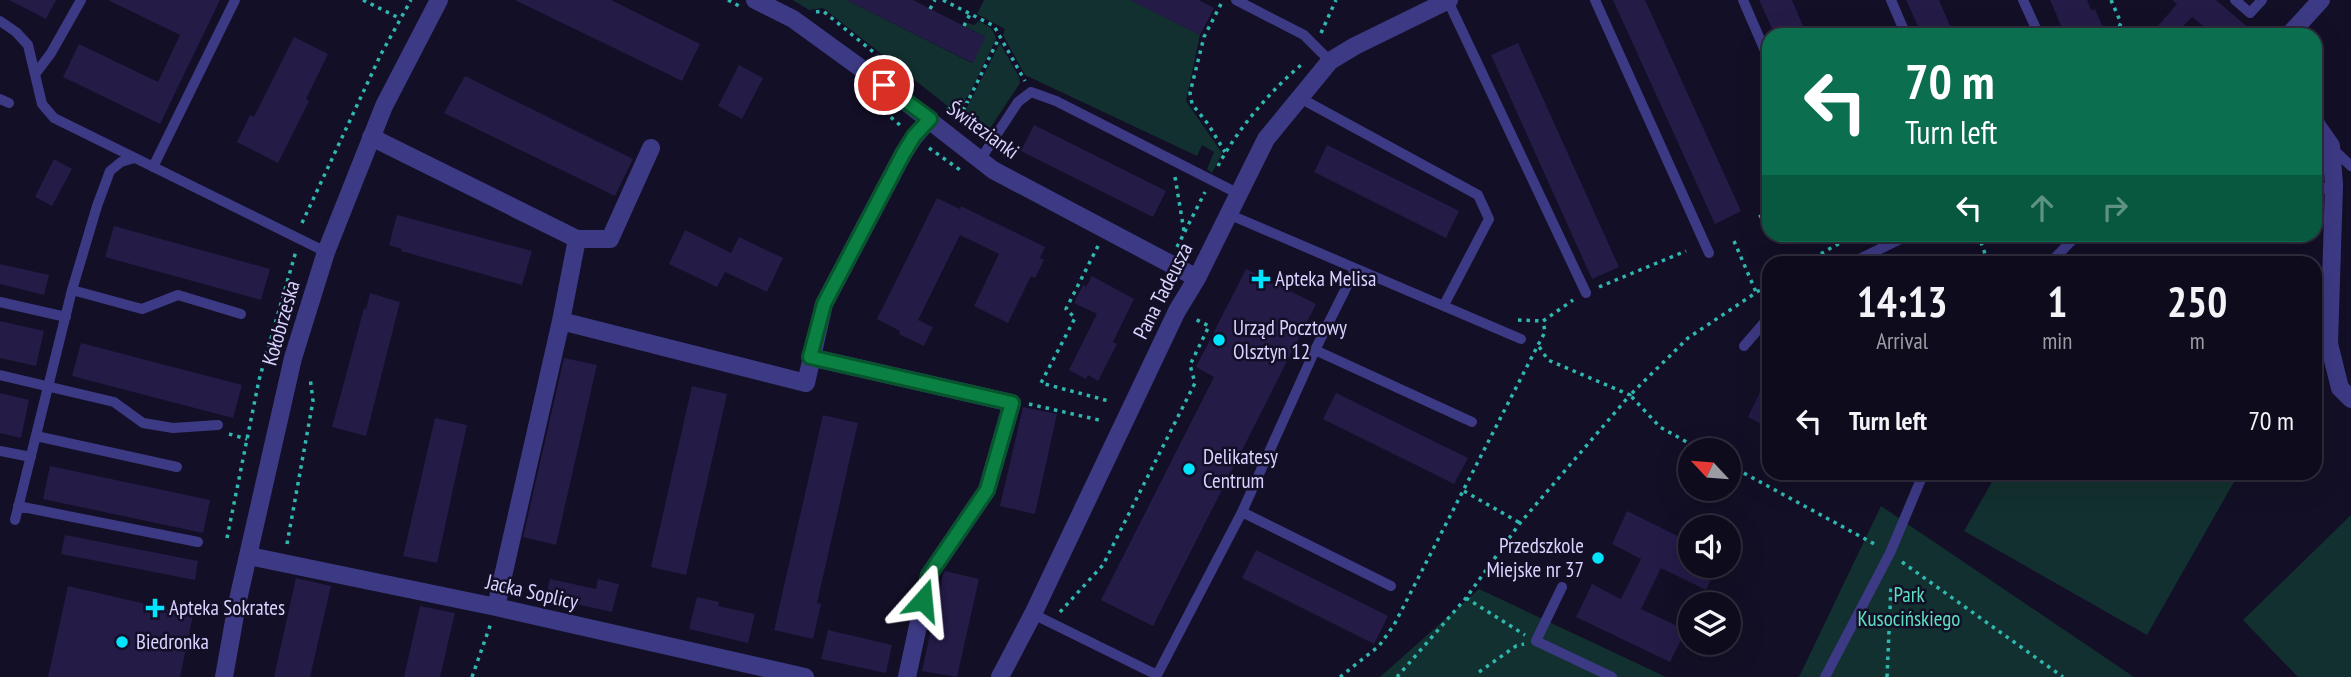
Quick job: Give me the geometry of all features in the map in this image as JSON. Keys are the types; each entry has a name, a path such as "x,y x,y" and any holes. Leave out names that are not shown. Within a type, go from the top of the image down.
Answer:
{"street":[{"name":"Kołobrzeska","path":"224,677 248,556 293,358 326,252 384,106 439,0"},
{"name":"Świtezianki","path":"755,0 793,19 930,119 993,170 1197,278"},
{"name":"Pana Tadeusza","path":"1000,677 1033,614 1177,311 1197,278 1266,139 1329,61 1449,0"},
{"path":"2296,28 2321,0"},
{"path":"561,321 806,383 824,304 903,154 914,136 930,119"},
{"path":"2322,133 2331,146 2334,185 2329,344 2340,388 2351,399"},
{"path":"371,137 577,239 610,239 651,148"},
{"path":"496,607 577,239"},
{"path":"810,357 1012,403 987,490 929,575 907,677"},
{"name":"Jacka Soplicy","path":"248,556 496,607 805,677"}],"lane":[{"path":"36,73 51,53 81,0"},
{"path":"153,167 236,0"},
{"path":"1237,0 1304,35 1329,61"},
{"path":"1449,0 1586,293"},
{"path":"1595,0 1709,253"},
{"path":"1743,0 1762,44"},
{"path":"1891,0 1903,28"},
{"path":"2023,0 2036,28"},
{"path":"2235,0 2250,13 2262,0"},
{"path":"0,21 28,45 43,104 54,118 326,252"},
{"path":"980,160 1018,102 1031,92 1056,101 1237,193"},
{"path":"1300,98 1478,195 1489,219 1444,305"},
{"path":"2331,146 2351,166"},
{"path":"15,520 72,290 97,206 110,171 121,162 134,158"},
{"path":"2322,189 2334,185"},
{"path":"1228,214 1521,340"},
{"path":"1865,256 1894,242"},
{"path":"2056,256 2070,242"},
{"path":"1033,614 1159,676 1242,512 1315,350 1355,270"},
{"path":"72,290 142,309 178,295 241,314"},
{"path":"0,302 66,317"},
{"path":"1744,346 1762,325"},
{"path":"1315,350 1472,422"},
{"path":"0,375 114,402 143,423 173,428 218,425"},
{"path":"36,436 177,467"},
{"path":"0,451 31,457"},
{"path":"1825,677 1890,553 1921,480"},
{"path":"18,506 198,542"},
{"path":"1242,512 1391,586"},
{"path":"1562,587 1536,641 1612,677"}],"path":[{"path":"363,0 401,19"},
{"path":"930,9 935,0"},
{"path":"943,0 995,26 1031,92"},
{"path":"1319,38 1336,0"},
{"path":"2110,0 2121,23 2118,28"},
{"path":"1222,2 1205,37 1190,93 1192,104 1225,152"},
{"path":"964,26 970,14"},
{"path":"960,118 999,37"},
{"path":"1185,176 1174,171 1184,233 1225,152 1278,84 1303,63"},
{"path":"947,110 969,99"},
{"path":"1734,241 1756,292"},
{"path":"1816,256 1838,242"},
{"path":"1098,246 1066,309 1075,318 1041,383 1109,401"},
{"path":"1340,677 1378,646 1394,625 1545,332 1544,321 1586,293 1686,251"},
{"path":"1397,677 1466,598 1520,523 1630,395 1688,338 1762,288"},
{"path":"1050,622 1103,565 1195,383 1190,365 1209,326 1177,311"},
{"path":"1521,340 1538,345 1548,360 1630,395 1660,427 1680,438"},
{"path":"287,544 313,401 309,373"},
{"path":"1012,403 1017,401 1099,420"},
{"path":"1741,472 1890,553 2063,677"},
{"path":"1464,491 1520,523"},
{"path":"1882,565 1891,579 1887,677"},
{"path":"1466,598 1536,641"},
{"path":"472,677 496,607"},
{"path":"1479,672 1516,646 1536,641"}],"green space":[{"path":"793,0 847,0 972,63 985,37 966,27 968,23 974,25 979,21 985,24 996,39 968,97 949,107 823,8 809,10"},
{"path":"984,0 1131,0 1200,35 1186,101 1222,153 1212,173 1207,169 1214,152 1202,145 1197,156 1025,75 1003,35 1005,29 977,14"},
{"path":"1000,43 1020,83 987,133 962,117"},
{"path":"1993,480 2235,480 2147,635 1964,531"},
{"name":"Park Kusocińskiego","path":"1881,506 2134,677 1799,677"},
{"path":"2351,515 2351,677 2298,677 2243,620"},
{"path":"1479,589 1666,677 1380,677"}],"building":[{"path":"9,0 56,0 46,19"},
{"path":"108,0 220,0 160,124 63,77 79,44 158,82 180,35"},
{"path":"515,0 611,0 700,44 682,81"},
{"path":"847,0 913,0 985,37 973,63"},
{"path":"1130,0 1199,0 1214,8 1200,35"},
{"path":"1613,0 1645,0 1741,211 1715,224"},
{"path":"1759,0 1792,0 1804,28 1772,28"},
{"path":"1906,0 1939,0 1951,28 1919,28"},
{"path":"2050,0 2087,0 2091,10 2095,9 2103,28 2062,28"},
{"path":"2172,0 2216,0 2249,28 2205,28 2192,17 2182,28 2156,28 2177,4"},
{"path":"294,37 328,54 306,99 309,101 278,163 237,142 250,115 254,117"},
{"path":"1518,43 1619,267 1592,279 1491,55"},
{"path":"739,65 763,78 742,119 718,106"},
{"path":"465,76 633,159 615,196 444,113"},
{"path":"1034,125 1166,191 1153,217 1021,151"},
{"path":"1327,145 1459,211 1446,238 1314,172"},
{"path":"54,159 72,169 52,206 35,197"},
{"path":"937,198 960,209 961,206 1045,247 1040,258 1044,260 1035,278 1031,276 1008,323 974,306 999,254 960,235 918,320 933,327 924,346 877,319"},
{"path":"397,215 532,251 522,285 401,251 402,249 389,245"},
{"path":"114,226 270,269 261,300 105,257"},
{"path":"685,230 731,253 739,237 783,258 767,292 725,272 717,287 669,264"},
{"path":"0,264 49,275 44,295 0,284"},
{"path":"1246,269 1316,304 1153,626 1101,600 1214,377 1196,367"},
{"path":"1092,276 1134,299 1113,342 1117,344 1098,381 1088,375 1086,379 1069,370 1097,314 1074,303 1083,285 1086,287"},
{"path":"370,293 400,302 366,436 332,427"},
{"path":"0,321 44,331 36,366 0,358"},
{"path":"81,343 242,385 233,418 72,376"},
{"path":"564,358 597,365 556,545 523,537"},
{"path":"692,386 727,394 686,575 651,567"},
{"path":"1762,388 1762,424 1748,417"},
{"path":"0,393 29,400 21,438 0,433"},
{"path":"1336,393 1468,458 1454,484 1323,419"},
{"path":"1023,407 1057,414 1035,514 1000,506"},
{"path":"823,415 858,423 817,603 821,604 813,639 774,630"},
{"path":"435,418 467,425 437,563 403,556"},
{"path":"50,466 210,500 203,533 43,499"},
{"name":"Przedszkole Miejske nr 37","path":"1627,511 1678,536 1678,576 1661,568 1641,609 1678,626 1678,646 1670,662 1576,617 1592,584 1621,599 1641,559 1612,544"},
{"path":"65,535 198,561 195,580 61,554"},
{"path":"1256,550 1388,616 1374,644 1242,578"},
{"path":"945,571 979,579 957,677 922,671"},
{"path":"296,578 331,586 310,677 274,677"},
{"name":"Przedszkole Miejske nr 37","path":"1681,578 1712,578 1706,590"},
{"path":"550,579 596,589 598,579 619,584 612,612 546,597"},
{"path":"68,586 193,615 180,677 48,677"},
{"path":"697,597 719,602 718,606 755,614 748,643 689,629"},
{"path":"420,606 455,613 440,677 404,677"},
{"path":"828,630 892,645 886,673 821,659"}],"place":[{"name":"Apteka Melisa","path":"1261,279"},
{"name":"Urząd Pocztowy Olsztyn 12","path":"1219,340"},
{"name":"Delikatesy Centrum","path":"1189,469"},
{"name":"Przedszkole Miejske nr 37","path":"1598,558"},
{"name":"Apteka Sokrates","path":"155,608"},
{"name":"Biedronka","path":"122,642"}],"route":[{"path":"884,85 930,119 914,136 903,154 824,304 810,357 1012,403 987,490 929,575 923,600"}]}
